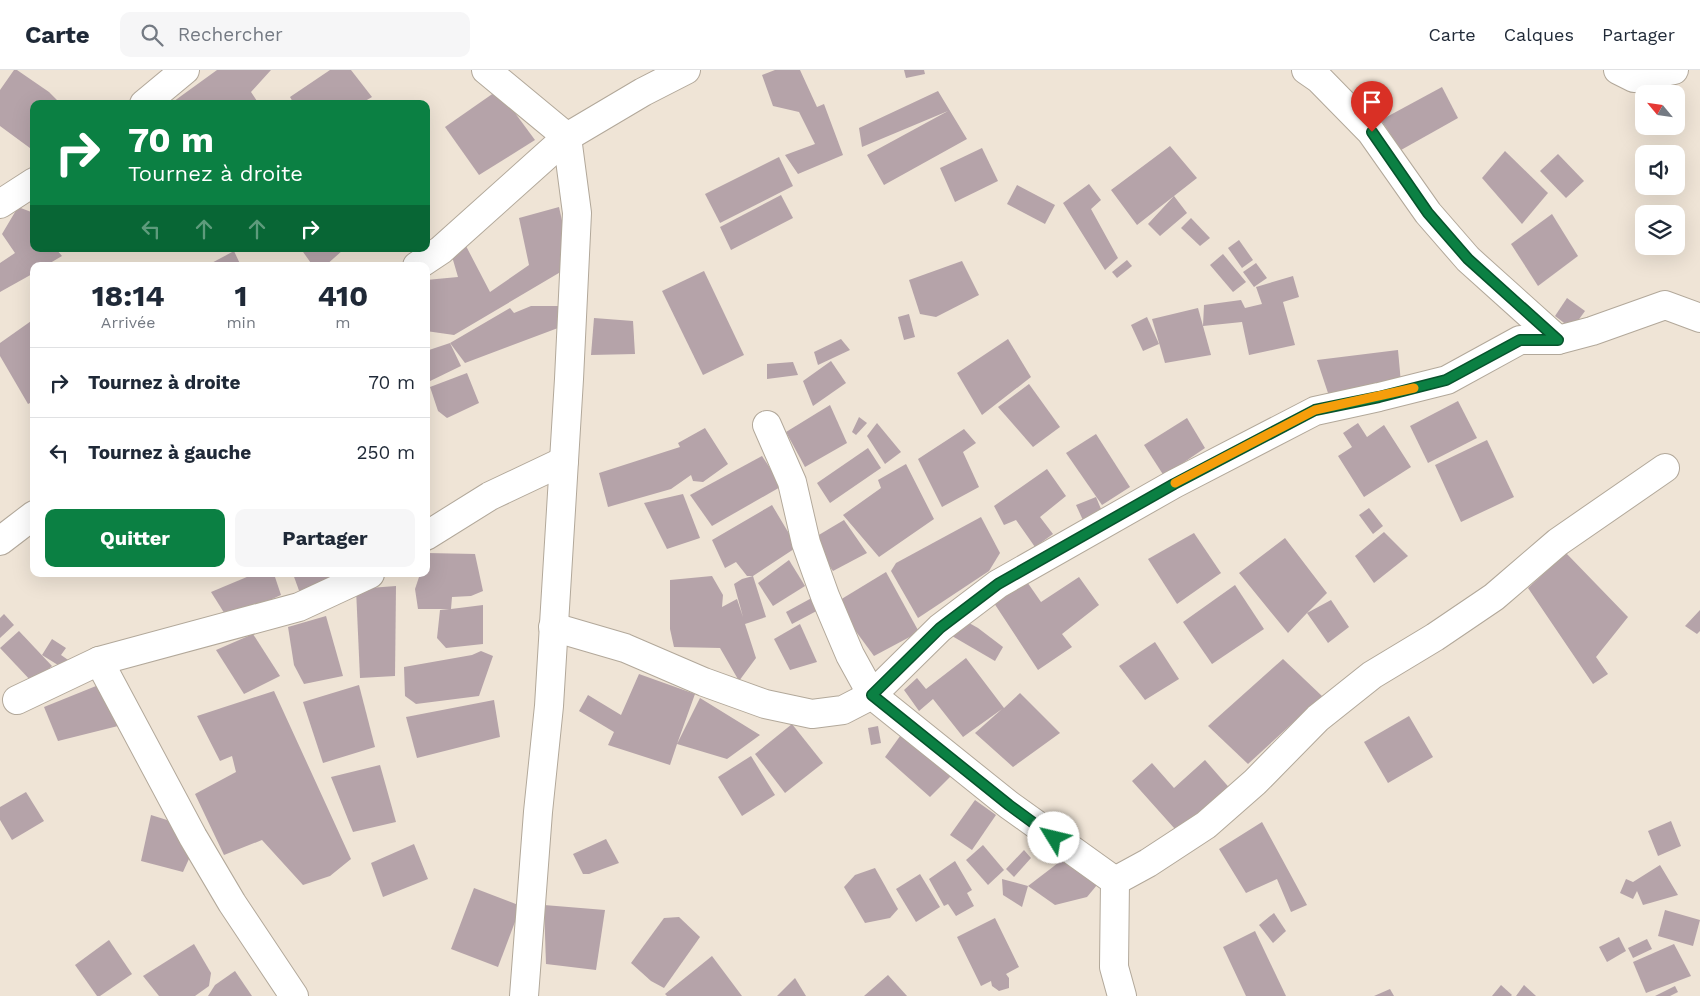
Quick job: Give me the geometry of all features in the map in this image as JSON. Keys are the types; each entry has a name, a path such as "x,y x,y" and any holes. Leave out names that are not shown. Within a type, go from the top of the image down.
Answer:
{"street":[{"path":"149,100 184,70"},
{"path":"486,70 567,137 576,213 570,369 549,706 538,812 524,996"},
{"path":"423,262 441,250 567,137 643,92 686,70"},
{"path":"1306,70 1319,79 1372,132 1428,213 1468,259 1558,340"},
{"path":"1618,70 1634,78 1674,70"},
{"path":"0,204 30,185"},
{"path":"554,627 625,648 704,682 765,704 812,714 843,710 872,695 940,628 998,584 1174,484 1315,410 1379,397 1446,380 1520,340 1558,340 1592,331 1665,305 1700,318"},
{"path":"767,425 792,482 806,542 825,596 850,655 872,695 1009,805 1115,881"},
{"path":"430,534 490,496 564,461"},
{"path":"1115,881 1206,825 1255,782 1318,718 1372,675 1494,598 1558,542 1665,468"},
{"path":"0,541 30,518"},
{"path":"17,700 99,661 298,607 363,577"},
{"path":"99,661 217,878 294,996"},
{"path":"1115,881 1114,967 1122,996"}],"building":[{"path":"14,70 17,70 49,92 57,100 30,100 30,148 0,126 0,90"},
{"path":"217,70 271,70 251,92 256,100 176,100"},
{"path":"330,70 351,70 372,97 367,100 292,100 290,97"},
{"path":"775,70 800,70 817,107 824,104 843,155 798,174 785,155 815,144 799,112 773,106 762,75"},
{"path":"904,70 924,70 925,74 906,78"},
{"path":"1442,87 1458,118 1401,150 1381,120"},
{"path":"498,90 535,140 479,175 445,127"},
{"path":"938,91 967,139 884,185 867,155 948,111 862,147 859,128"},
{"path":"1170,146 1197,178 1137,225 1111,190"},
{"path":"982,148 998,181 955,202 940,168"},
{"path":"1505,151 1548,193 1522,224 1482,178"},
{"path":"1558,154 1584,181 1566,198 1540,171"},
{"path":"779,157 793,186 720,223 705,194"},
{"path":"1089,184 1101,200 1091,209 1118,258 1105,270 1063,203"},
{"path":"1017,185 1055,205 1045,224 1007,204"},
{"path":"781,195 793,218 731,250 720,227"},
{"path":"1174,196 1187,213 1160,236 1148,224"},
{"path":"18,207 30,212 30,252 59,252 62,256 52,262 30,262 30,275 0,292 0,263 15,253 2,234"},
{"path":"559,207 567,243 569,267 454,335 430,332 430,280 458,277 451,253 466,246 490,292 529,265 519,218"},
{"path":"1552,214 1578,256 1538,286 1511,244"},
{"path":"1191,218 1210,238 1200,246 1181,228"},
{"path":"1239,240 1253,260 1242,268 1228,248"},
{"path":"234,252 239,262 213,262"},
{"path":"303,252 341,252 330,262 310,262"},
{"path":"1223,254 1246,282 1233,292 1210,265"},
{"path":"1127,260 1132,266 1117,278 1112,272"},
{"path":"962,261 979,295 936,317 920,314 909,280"},
{"path":"1256,263 1267,278 1254,287 1243,272"},
{"path":"704,271 744,355 703,375 662,291"},
{"path":"1293,276 1299,297 1283,302 1295,345 1249,355 1242,322 1203,326 1204,305 1241,300 1245,308 1262,304 1256,287"},
{"path":"1567,298 1585,311 1572,329 1555,316"},
{"path":"531,306 568,306 566,325 465,363 450,343 510,308 514,313"},
{"path":"1198,308 1211,355 1165,363 1152,319"},
{"path":"909,314 915,337 904,340 898,317"},
{"path":"1147,317 1159,344 1143,351 1131,325"},
{"path":"594,318 633,321 635,354 591,355"},
{"path":"30,322 30,403 28,404 0,356 0,343"},
{"path":"841,339 850,350 818,365 814,352"},
{"path":"1008,339 1031,377 982,415 957,373"},
{"path":"450,343 461,366 430,381 430,350"},
{"path":"1398,350 1401,383 1329,396 1317,360"},
{"path":"831,361 846,383 813,406 803,381"},
{"path":"793,362 798,375 767,379 767,364"},
{"path":"467,373 479,403 447,418 438,411 430,387"},
{"path":"1029,384 1060,427 1033,447 998,407"},
{"path":"1458,401 1477,438 1428,463 1410,426"},
{"path":"830,405 847,443 805,467 786,432"},
{"path":"859,417 867,423 856,435 852,432"},
{"path":"1187,418 1205,448 1164,476 1144,445"},
{"path":"877,423 901,452 885,464 867,436"},
{"path":"1358,423 1367,437 1384,425 1411,467 1364,497 1338,456 1352,447 1343,433"},
{"path":"705,428 728,464 703,482 693,481 691,475 671,489 608,507 599,473 680,447 678,443"},
{"path":"964,429 976,443 963,452 979,487 942,507 918,459"},
{"path":"1096,434 1130,487 1102,505 1066,453"},
{"path":"1487,440 1514,497 1461,522 1435,465"},
{"path":"868,448 881,468 830,503 817,483"},
{"path":"762,456 782,486 712,526 690,495"},
{"path":"906,464 934,519 879,557 843,515 881,488 878,480"},
{"path":"1047,469 1066,496 1040,517 1053,534 1035,547 1016,520 1004,525 994,506"},
{"path":"683,494 700,538 667,549 644,503"},
{"path":"1096,497 1106,521 1087,529 1076,505"},
{"path":"772,505 797,547 753,576 747,576 736,562 725,568 712,540"},
{"path":"1369,508 1383,526 1373,534 1359,515"},
{"path":"981,517 1000,553 989,571 918,618 891,571 896,563"},
{"path":"844,520 867,553 833,571 813,544 812,539"},
{"path":"1384,532 1408,556 1374,583 1355,556"},
{"path":"1194,533 1221,573 1177,604 1148,559"},
{"path":"1285,538 1327,593 1288,633 1239,573"},
{"path":"430,553 475,554 483,591 471,596 452,597 451,609 483,605 483,644 446,648 437,638 440,610 449,609 418,609 415,589 419,577 430,577"},
{"path":"1566,553 1628,617 1596,657 1608,674 1593,684 1528,588"},
{"path":"789,560 805,586 773,606 758,583"},
{"path":"886,572 919,632 874,656 835,603"},
{"path":"712,576 723,595 722,607 737,599 743,617 734,584 742,579 753,576 766,617 745,624 756,658 739,681 720,648 674,647 670,629 670,580"},
{"path":"247,577 275,577 281,595 228,619 211,592"},
{"path":"294,577 342,577 301,596"},
{"path":"1079,577 1099,605 1062,634 1072,647 1038,670 992,600 1025,579 1041,602"},
{"path":"1235,585 1264,629 1212,664 1183,622"},
{"path":"396,586 395,676 360,678 356,589"},
{"path":"819,594 826,606 792,624 786,612"},
{"path":"1331,600 1349,627 1328,643 1307,613"},
{"path":"1700,610 1700,631 1697,634 1685,626"},
{"path":"4,614 14,625 0,638 0,618"},
{"path":"326,616 343,676 304,684 294,665 288,627"},
{"path":"962,619 978,628 1003,647 995,661 952,636"},
{"path":"800,624 817,662 790,670 774,639"},
{"path":"19,631 52,666 33,683 0,648"},
{"path":"253,634 280,676 244,694 216,650"},
{"path":"52,639 66,648 61,655 74,664 69,672 42,655"},
{"path":"1155,642 1179,679 1145,700 1119,666"},
{"path":"481,651 493,656 479,696 416,704 405,696 404,667 472,655"},
{"path":"966,658 1004,708 1020,693 1060,733 1013,767 975,733 1002,709 963,737 933,699 919,711 904,690 917,678 926,689"},
{"path":"1283,659 1322,696 1248,764 1208,726"},
{"path":"639,674 695,694 670,765 608,745 614,732 579,711 588,695 621,715"},
{"path":"101,684 122,725 58,741 44,707"},
{"path":"359,685 375,747 323,763 303,702"},
{"path":"274,691 351,859 330,876 303,885 262,840 224,855 195,794 236,772 232,756 220,761 197,716"},
{"path":"700,698 760,735 727,759 677,744"},
{"path":"494,700 500,737 417,758 406,717"},
{"path":"1409,716 1433,757 1388,783 1364,742"},
{"path":"792,724 823,763 785,793 755,754"},
{"path":"878,726 881,743 871,745 868,728"},
{"path":"903,732 953,774 930,797 885,757"},
{"path":"751,756 775,795 742,816 718,777"},
{"path":"1205,760 1233,792 1183,838 1132,781 1152,763 1174,788"},
{"path":"380,765 396,822 353,832 331,777"},
{"path":"26,792 44,821 12,840 0,820 0,807"},
{"path":"975,800 996,815 972,850 950,835"},
{"path":"151,815 167,820 193,850 183,872 141,861"},
{"path":"1671,821 1681,846 1658,856 1648,831"},
{"path":"1262,822 1307,905 1291,912 1277,879 1246,893 1219,849"},
{"path":"606,839 619,863 589,874 583,874 573,854"},
{"path":"414,844 428,879 383,897 371,863"},
{"path":"983,845 1004,870 988,885 966,860"},
{"path":"1024,850 1031,858 1014,877 1006,869"},
{"path":"1062,860 1076,863 1097,885 1087,897 1055,905 1028,886"},
{"path":"955,861 972,890 967,893 974,906 956,916 948,904 944,906 929,879"},
{"path":"1660,865 1678,895 1643,905 1637,891 1633,899 1620,893 1626,879 1633,882"},
{"path":"875,868 898,909 890,918 865,923 844,887 855,875"},
{"path":"920,874 940,907 916,922 896,889"},
{"path":"1002,879 1028,886 1022,907 1003,895"},
{"path":"474,888 521,906 498,967 451,949"},
{"path":"544,905 605,910 596,970 546,964"},
{"path":"1665,910 1700,920 1693,946 1658,936"},
{"path":"1274,913 1286,931 1273,943 1259,925"},
{"path":"679,917 700,937 664,988 651,981 631,963 664,918"},
{"path":"995,918 1019,967 1006,974 1009,978 1009,988 999,991 992,986 991,981 981,986 957,937"},
{"path":"1255,931 1286,996 1246,996 1223,947"},
{"path":"1619,937 1626,951 1607,962 1599,947"},
{"path":"1647,939 1652,949 1633,958 1628,948"},
{"path":"109,940 132,974 100,996 97,996 75,965"},
{"path":"194,944 211,973 209,986 195,996 159,996 143,976"},
{"path":"1674,944 1691,976 1646,993 1633,962"},
{"path":"712,956 742,996 667,996 665,994"},
{"path":"235,971 252,996 208,996 215,985"},
{"path":"888,975 907,996 864,996"},
{"path":"795,978 806,996 777,996"},
{"path":"1501,985 1512,995 1511,996 1492,996"},
{"path":"1524,985 1536,996 1516,996"},
{"path":"1675,986 1678,992 1670,996 1655,996"},
{"path":"1390,989 1394,996 1374,996"}],"slow traffic":[{"path":"1175,483 1315,410 1414,388"}],"route":[{"path":"1054,838 1009,805 872,695 940,628 998,584 1174,484 1315,410 1379,397 1446,380 1520,340 1558,340 1468,259 1428,213 1372,132"}]}
